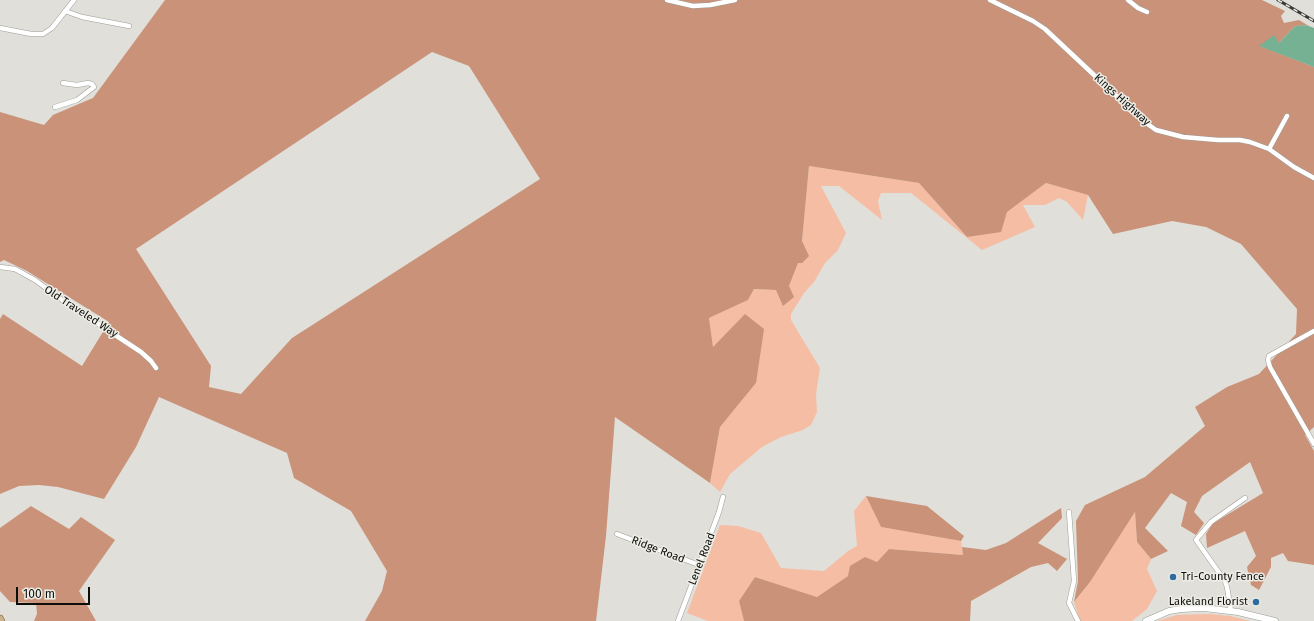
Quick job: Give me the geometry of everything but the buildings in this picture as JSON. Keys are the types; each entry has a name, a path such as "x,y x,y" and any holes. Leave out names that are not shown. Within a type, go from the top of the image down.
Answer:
{"main road":[{"path":"1146,621 1165,613 1181,609 1204,608 1231,611 1275,621"}],"street":[{"path":"0,28 31,34 42,34 52,28 74,0"},
{"path":"667,0 693,6 710,5 735,0"},
{"name":"Kings Highway","path":"990,0 1028,18 1045,29 1138,116 1156,130 1183,137 1240,140 1269,149 1294,167 1314,178"},
{"path":"1128,0 1138,8 1147,12"},
{"path":"65,11 82,17 129,26"},
{"path":"56,107 77,100 94,87 92,84 88,83 77,85 63,83"},
{"path":"1269,149 1287,116"},
{"name":"Old Traveled Way","path":"0,267 15,269 35,280 65,302 141,352 156,368"},
{"path":"1314,331 1269,356 1268,358 1270,368 1314,444"},
{"name":"Lenel Road","path":"678,621 719,512 723,497"},
{"path":"1231,611 1225,581 1196,540 1210,522 1246,498"},
{"path":"1069,512 1074,581 1069,603 1078,621"},
{"name":"Ridge Road","path":"617,534 699,565"}],"shaded area":[{"path":"165,0 1262,0 1285,11 1281,16 1284,23 1299,20 1309,26 1301,25 1294,27 1279,43 1260,46 1314,67 1314,427 1305,435 1314,451 1314,565 1288,561 1283,553 1271,558 1271,567 1259,590 1251,585 1247,567 1256,556 1245,531 1207,548 1206,534 1212,524 1263,493 1250,462 1202,496 1194,512 1204,523 1196,535 1181,526 1187,502 1171,493 1145,528 1168,551 1151,559 1137,542 1135,512 1090,582 1074,602 1078,581 1076,521 1085,505 1145,477 1205,426 1195,407 1227,387 1259,374 1296,334 1297,309 1241,244 1206,227 1172,221 1113,234 1088,195 1046,183 1007,212 1001,232 967,237 919,183 809,166 802,241 809,256 802,263 798,263 789,286 794,297 783,306 776,290 754,289 748,300 709,318 713,347 745,314 764,329 756,383 720,427 710,483 615,417 606,536 596,621 365,621 382,591 387,571 351,511 294,478 287,453 159,397 136,447 104,499 58,487 39,485 19,486 0,494 0,319 3,314 82,366 109,322 27,271 4,260 0,262 0,112 44,125 53,115 93,98","holes":["432,52 469,66 540,179 292,338 241,394 209,387 211,366 136,249"]},
{"path":"1301,25 1314,28 1314,67 1259,46 1274,35 1279,43 1294,27"},
{"path":"809,166 919,183 967,237 1007,212 1046,183 1088,195 1083,220 1067,202 1059,198 1045,205 1023,205 1035,227 982,250 911,193 881,193 878,201 882,220 839,186 821,186 846,233 838,250 825,263 814,282 804,293 791,314 791,320 820,368 816,394 817,412 811,425 803,430 781,437 762,447 730,474 720,492 710,483 720,427 756,383 713,348 709,318 748,300 754,289 776,290 789,286 798,263 808,256 802,241"},
{"path":"866,496 881,527 961,541 963,555 889,549 877,562 848,576 817,597 755,577 739,601 744,621 708,621 687,613 720,525 738,526 761,533 781,568 824,571 848,551 857,546 854,511"},
{"path":"866,496 927,506 964,536 961,541 881,527"},
{"path":"31,506 69,529 81,517 115,540 79,591 96,621 34,621 37,614 36,603 10,602 0,591 0,528"},
{"path":"1061,508 1062,518 1038,543 1067,559 1057,571 1048,563 1031,567 971,601 970,621 744,621 739,601 755,577 817,597 848,576 850,566 865,557 877,562 889,549 963,555 962,547 986,550 1006,543"},
{"path":"1135,512 1137,542 1151,559 1147,569 1157,591 1147,609 1132,621 1080,621 1074,602 1090,582"},
{"path":"1209,614 1230,616 1250,621 1157,621 1177,615"}],"railway":[{"path":"1278,0 1314,21"}],"place":[{"name":"Tri-County Fence","path":"1173,577"},
{"name":"Lakeland Florist","path":"1256,602"}]}
